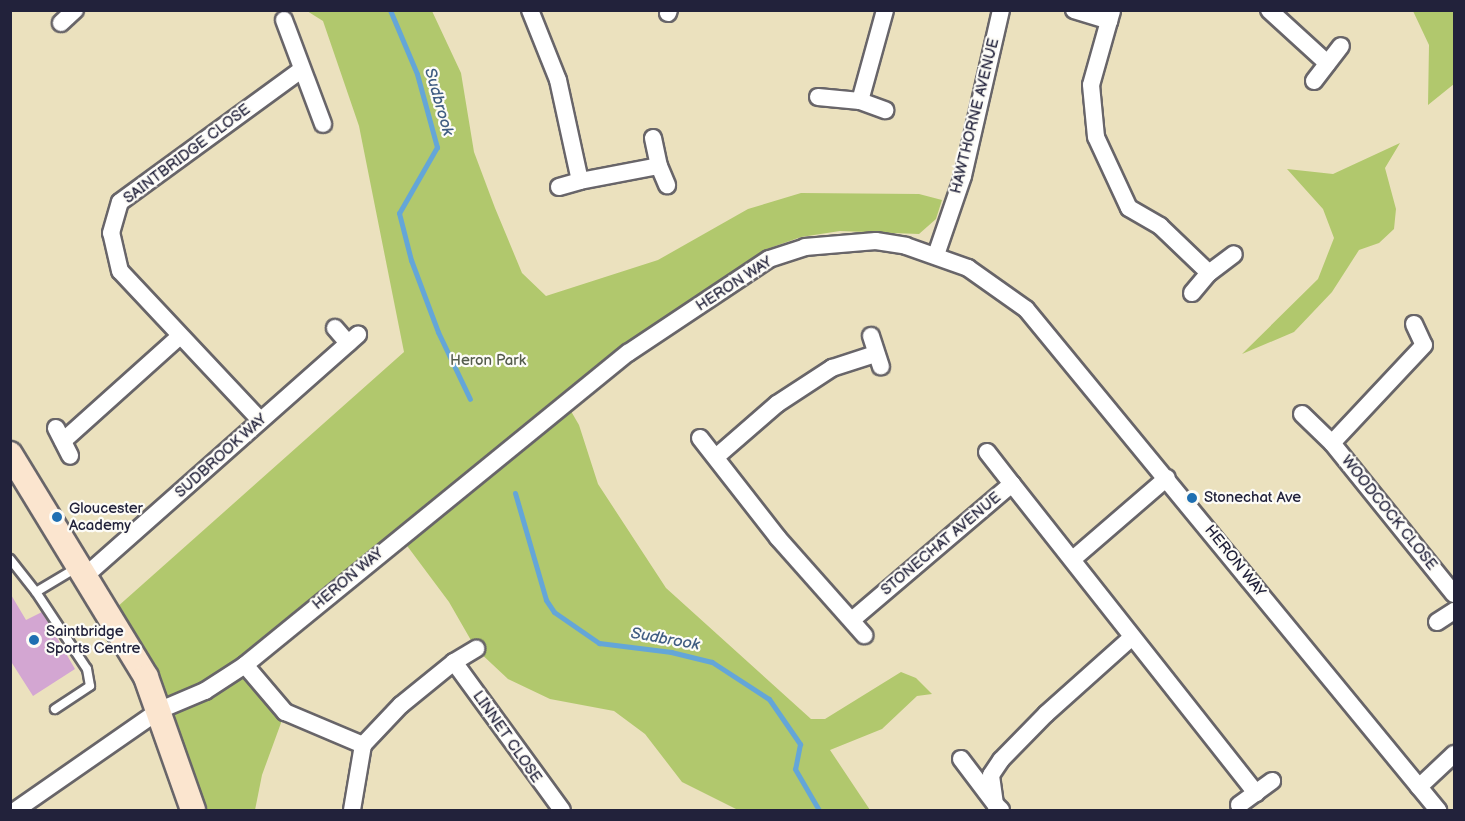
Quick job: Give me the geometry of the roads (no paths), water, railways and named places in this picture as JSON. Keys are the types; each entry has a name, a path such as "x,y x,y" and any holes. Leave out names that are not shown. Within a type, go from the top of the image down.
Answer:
{"main road":[{"path":"10,454 146,677 160,710 193,810"}],"street":[{"path":"61,23 75,10"},
{"path":"530,10 558,80 580,181"},
{"path":"860,101 885,10"},
{"name":"HAWTHORNE AVENUE","path":"936,255 963,176 1001,10"},
{"path":"1074,10 1111,16 1090,85 1096,137 1129,208 1161,226 1209,273"},
{"path":"1269,10 1327,63"},
{"path":"284,20 323,124"},
{"path":"1314,81 1341,46"},
{"name":"SAINTBRIDGE CLOSE","path":"260,420 120,271 111,233 120,202 301,70"},
{"path":"818,97 860,101 885,110"},
{"path":"653,138 659,166 667,185"},
{"path":"559,188 580,181 659,166"},
{"name":"HERON WAY","path":"16,810 160,710 205,692 245,665 628,353 769,260 805,248 841,242 876,241 936,255 968,268 1026,309 1438,810"},
{"path":"1192,293 1209,273 1234,254"},
{"name":"WOODCOCK CLOSE","path":"1414,324 1424,345 1332,443 1455,594"},
{"name":"SUDBROOK WAY","path":"82,572 353,339 335,328"},
{"path":"63,442 180,336"},
{"path":"716,457 777,404 832,368 878,360 871,336"},
{"path":"1302,414 1332,443"},
{"path":"700,438 778,538 864,635"},
{"path":"987,452 1012,484"},
{"path":"1073,559 1167,478"},
{"name":"STONECHAT AVENUE","path":"852,620 1012,484 1257,793"},
{"path":"1437,622 1455,611"},
{"path":"998,807 991,775 1001,760 1046,714 1132,638"},
{"path":"352,810 363,745 401,705 454,662 476,649"},
{"name":"LINNET CLOSE","path":"454,662 562,810"},
{"path":"245,665 285,712 363,745"},
{"path":"1419,787 1455,754"},
{"path":"961,759 998,807"},
{"path":"1239,805 1272,781"}],"lane":[{"path":"10,559 36,592 87,669 90,686 55,709"},
{"path":"36,592 82,572"}],"waterway":[{"name":"Sudbrook","path":"390,10 417,74 437,147 399,213 411,260 438,332 470,399"},
{"name":"Sudbrook","path":"515,493 546,600 554,612 599,643 671,652 712,662 769,699 800,744 795,769 819,810"}],"place":[{"name":"Stonechat Ave","path":"1192,498"},
{"name":"Gloucester Academy","path":"57,517"},
{"name":"Saintbridge Sports Centre","path":"34,640"}],"park label":[{"name":"Heron Park","path":"488,361"}]}
